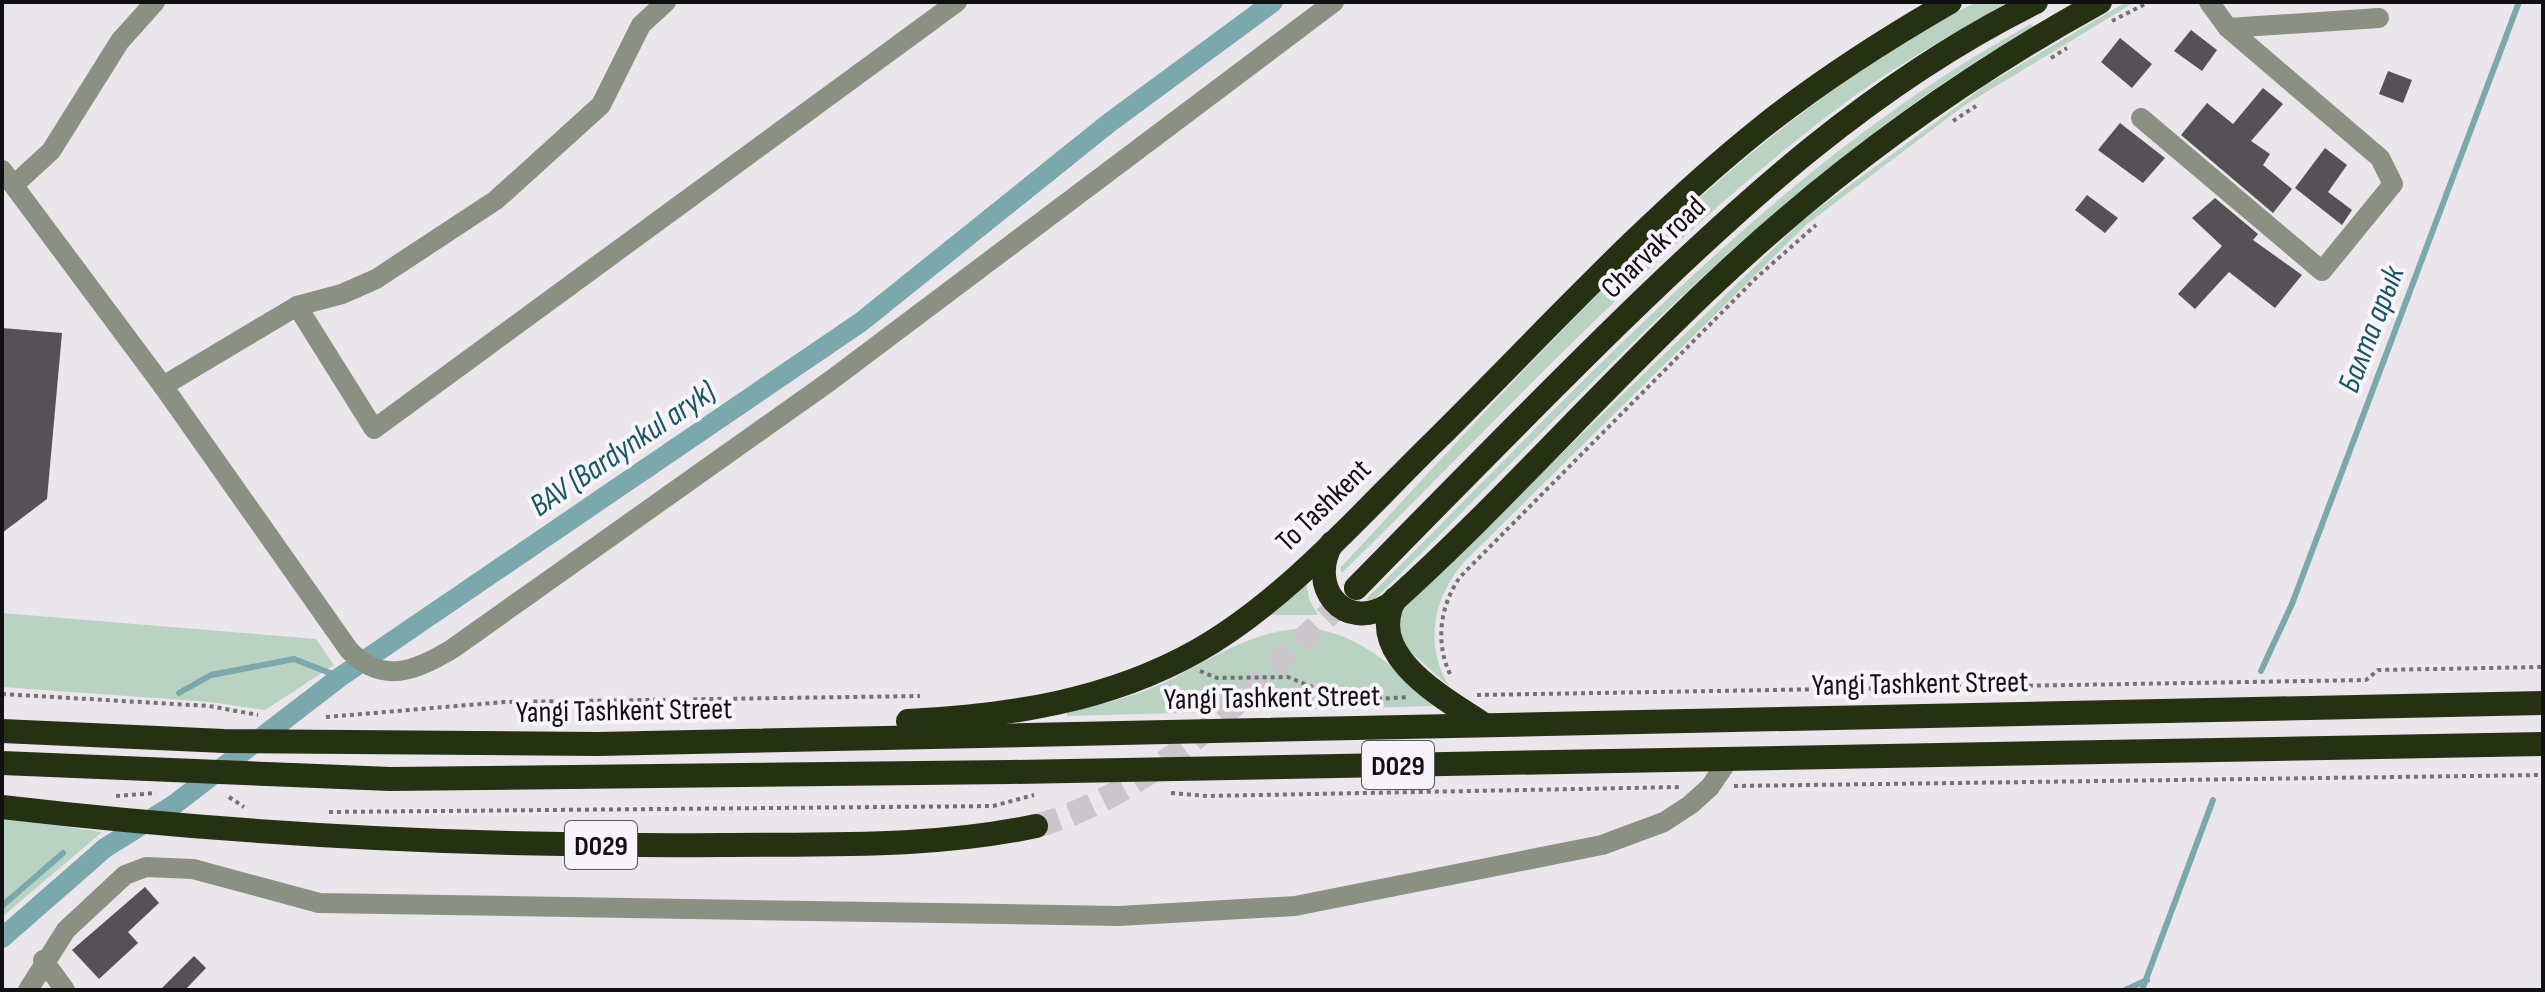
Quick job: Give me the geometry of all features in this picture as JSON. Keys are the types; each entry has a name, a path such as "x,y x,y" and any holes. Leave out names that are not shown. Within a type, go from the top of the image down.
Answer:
{"highway":[{"name":"To Tashkent","path":"598,744 801,725 980,716 1087,695 1125,684 1201,649 1251,614 1334,540 1721,162 1809,92 1921,10 1950,2"},
{"name":"Charvak road","path":"1356,588 1654,289 1786,167 1905,78 2036,2"},
{"path":"1334,540 1323,572 1325,588 1333,601 1347,610 1364,613 1381,610 1718,280 1813,196 1927,108 2100,2"},
{"path":"1395,599 1387,621 1393,648 1440,695 1483,724"},
{"name":"Yangi Tashkent Street","path":"2,731 224,741 598,744 2543,703"},
{"name":"D029","path":"2,763 254,776 548,778 2543,744"},
{"name":"D029","path":"2,807 165,825 655,845 926,841 1036,826"}],"street":[{"path":"155,2 120,41 51,151 8,177 163,386 349,650 364,664 386,671 418,669 477,632 830,381 1334,2"},
{"path":"163,386 297,306 342,294 376,279 496,200 601,105 641,25 666,2"},
{"path":"297,306 374,429 957,2"},
{"path":"2141,118 2322,271 2393,184 2380,158 2228,28 2209,2"},
{"path":"2228,28 2379,18"},
{"path":"28,990 43,960 66,930 125,875 146,867 193,869 319,903 1026,915 1208,913 1295,906 1602,845 1664,822 1710,787 1729,759"},
{"path":"43,960 65,990"}],"path":[{"path":"2102,27 2149,2"},
{"path":"2050,58 2076,43"},
{"path":"1950,123 1981,102"},
{"path":"1454,682 1443,657 1441,630 1448,597 1460,577 1756,278 1821,220"},
{"path":"2,694 209,706 258,715"},
{"path":"1169,792 1207,796 2543,775"},
{"path":"322,812 993,806 1038,793"},
{"path":"229,797 243,807 259,808"}],"green space":[{"path":"1976,2 2008,2 1910,59 1853,97 1718,206 1590,326 1342,573 1340,568 1559,334 1714,185 1797,117 1884,56"},
{"path":"2126,2 2135,2 1965,105 1807,224 1464,562 1445,591 1436,622 1436,654 1449,686 1408,650 1397,634 1399,613 1409,601 1804,219 1986,85"},
{"path":"2031,24 2033,27 1940,86 1851,150 1767,220 1605,369 1372,602 1366,599 1679,288 1762,214 1847,145 1937,81"},
{"path":"1306,581 1309,599 1318,615 1267,615"},
{"path":"2,613 316,639 334,665 265,710 210,702 2,687"},
{"path":"1311,628 1348,638 1364,647 1393,668 1434,706 1067,716 1067,711 1119,699 1156,686 1254,639 1272,633"},
{"path":"2,818 102,832 2,917"}],"building":[{"path":"2191,30 2217,50 2202,71 2174,51"},
{"path":"2120,38 2152,64 2132,88 2101,62"},
{"path":"2388,71 2412,80 2403,103 2379,94"},
{"path":"2263,88 2283,104 2251,141 2270,154 2263,165 2292,189 2273,213 2181,135 2207,103 2233,124"},
{"path":"2120,123 2165,158 2143,183 2098,150"},
{"path":"2325,148 2347,165 2328,192 2352,210 2342,225 2295,188"},
{"path":"2087,195 2118,218 2105,233 2075,210"},
{"path":"2215,198 2258,234 2253,240 2302,275 2275,308 2229,272 2195,309 2178,294 2222,246 2192,218"},
{"path":"2,328 62,333 47,499 2,533"},
{"path":"145,887 159,903 128,932 138,943 99,979 72,950"},
{"path":"194,956 206,968 185,990 160,990"}],"waterway":[{"name":"BAV (Bardynkul aryk)","path":"2,938 105,848 175,804 340,677 861,322 1109,123 1273,2"},
{"name":"Балта арык","path":"2261,671 2292,604 2519,2"},
{"path":"179,693 211,675 294,659 340,677"},
{"name":"Балта арык","path":"2142,990 2213,800"},
{"path":"2,906 63,853"},
{"path":"2125,990 2147,980"}],"tunnel":[{"path":"1036,826 1083,809 1127,787 1168,760 1245,696 1352,592"}]}
